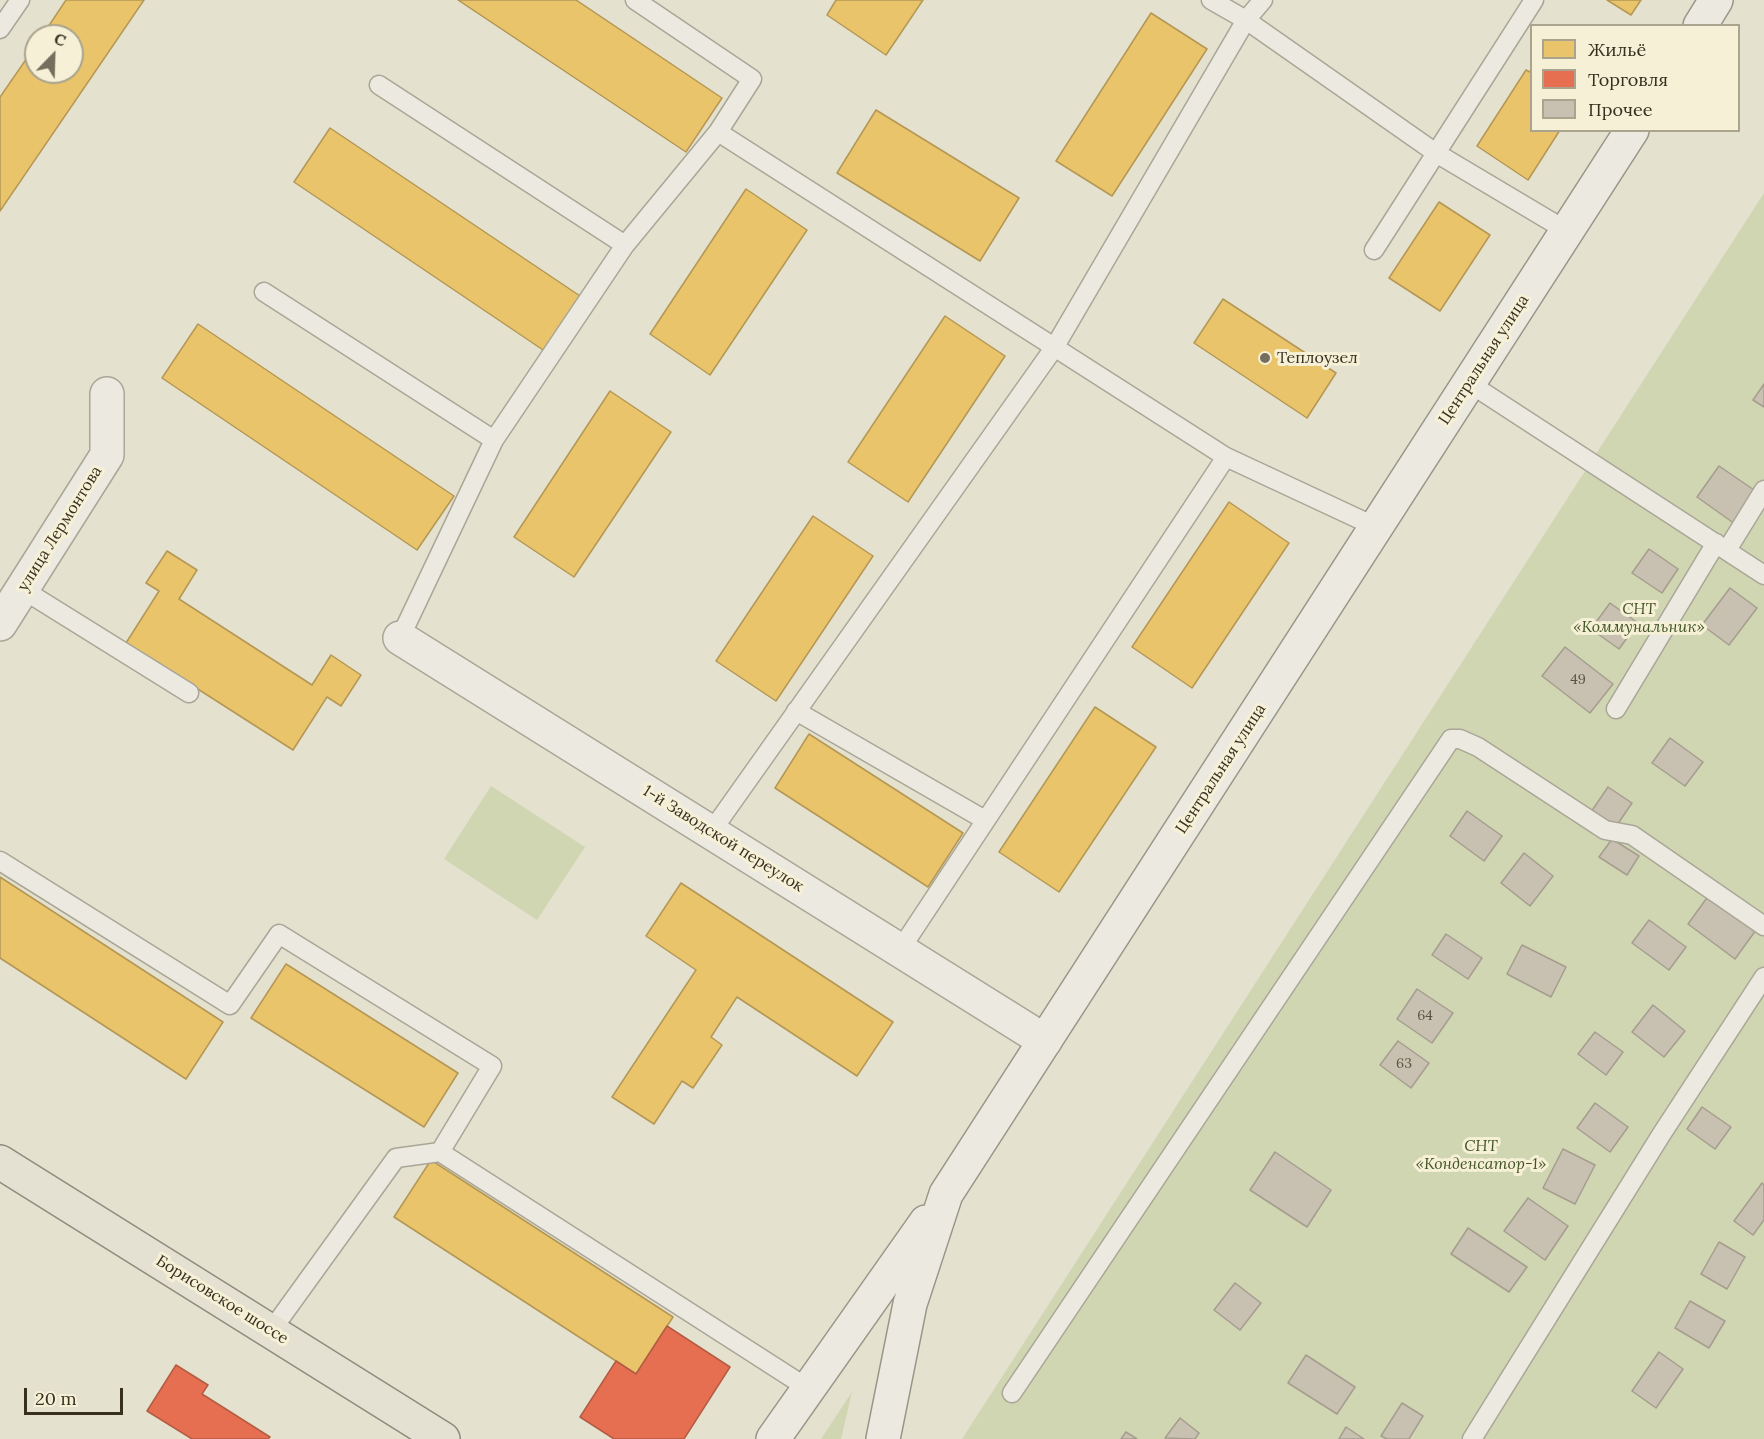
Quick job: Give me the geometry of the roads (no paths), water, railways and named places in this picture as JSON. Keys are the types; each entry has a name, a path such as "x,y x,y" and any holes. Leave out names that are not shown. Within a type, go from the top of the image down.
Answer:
{"main road":[{"name":"Борисовское шоссе","path":"0,1162 443,1439"}],"street":[{"path":"1701,24 1716,0"},
{"name":"Центральная улица","path":"883,1439 910,1304 946,1194 1631,132"},
{"name":"улица Лермонтова","path":"0,624 106,455 107,394"},
{"name":"1-й Заводской переулок","path":"400,638 1045,1041"},
{"path":"773,1439 946,1194"}],"lane":[{"path":"0,29 20,0"},
{"path":"400,638 494,440 626,245 718,132 752,79 635,0"},
{"path":"1211,0 1246,20 1436,153 1567,231"},
{"path":"711,832 1054,348 1246,20 1263,0"},
{"path":"1374,250 1534,0"},
{"path":"379,85 626,245"},
{"path":"718,132 1226,457 1377,527"},
{"path":"264,292 494,440"},
{"path":"1469,383 1764,575"},
{"path":"900,950 1226,457"},
{"path":"1616,710 1721,547 1764,490"},
{"path":"22,589 189,693"},
{"path":"796,711 986,820"},
{"path":"1012,1393 1451,739 1478,747 1605,830 1632,835 1764,926"},
{"path":"0,861 230,1005 279,934 492,1066 440,1152"},
{"path":"1472,1439 1661,1135 1764,977"},
{"path":"272,1331 396,1158 440,1152 809,1389"}],"place":[{"name":"Теплоузел","path":"1265,358"}],"park label":[{"name":"СНТ «Коммунальник»","path":"1639,618"},
{"name":"СНТ «Конденсатор-1»","path":"1481,1155"}]}
